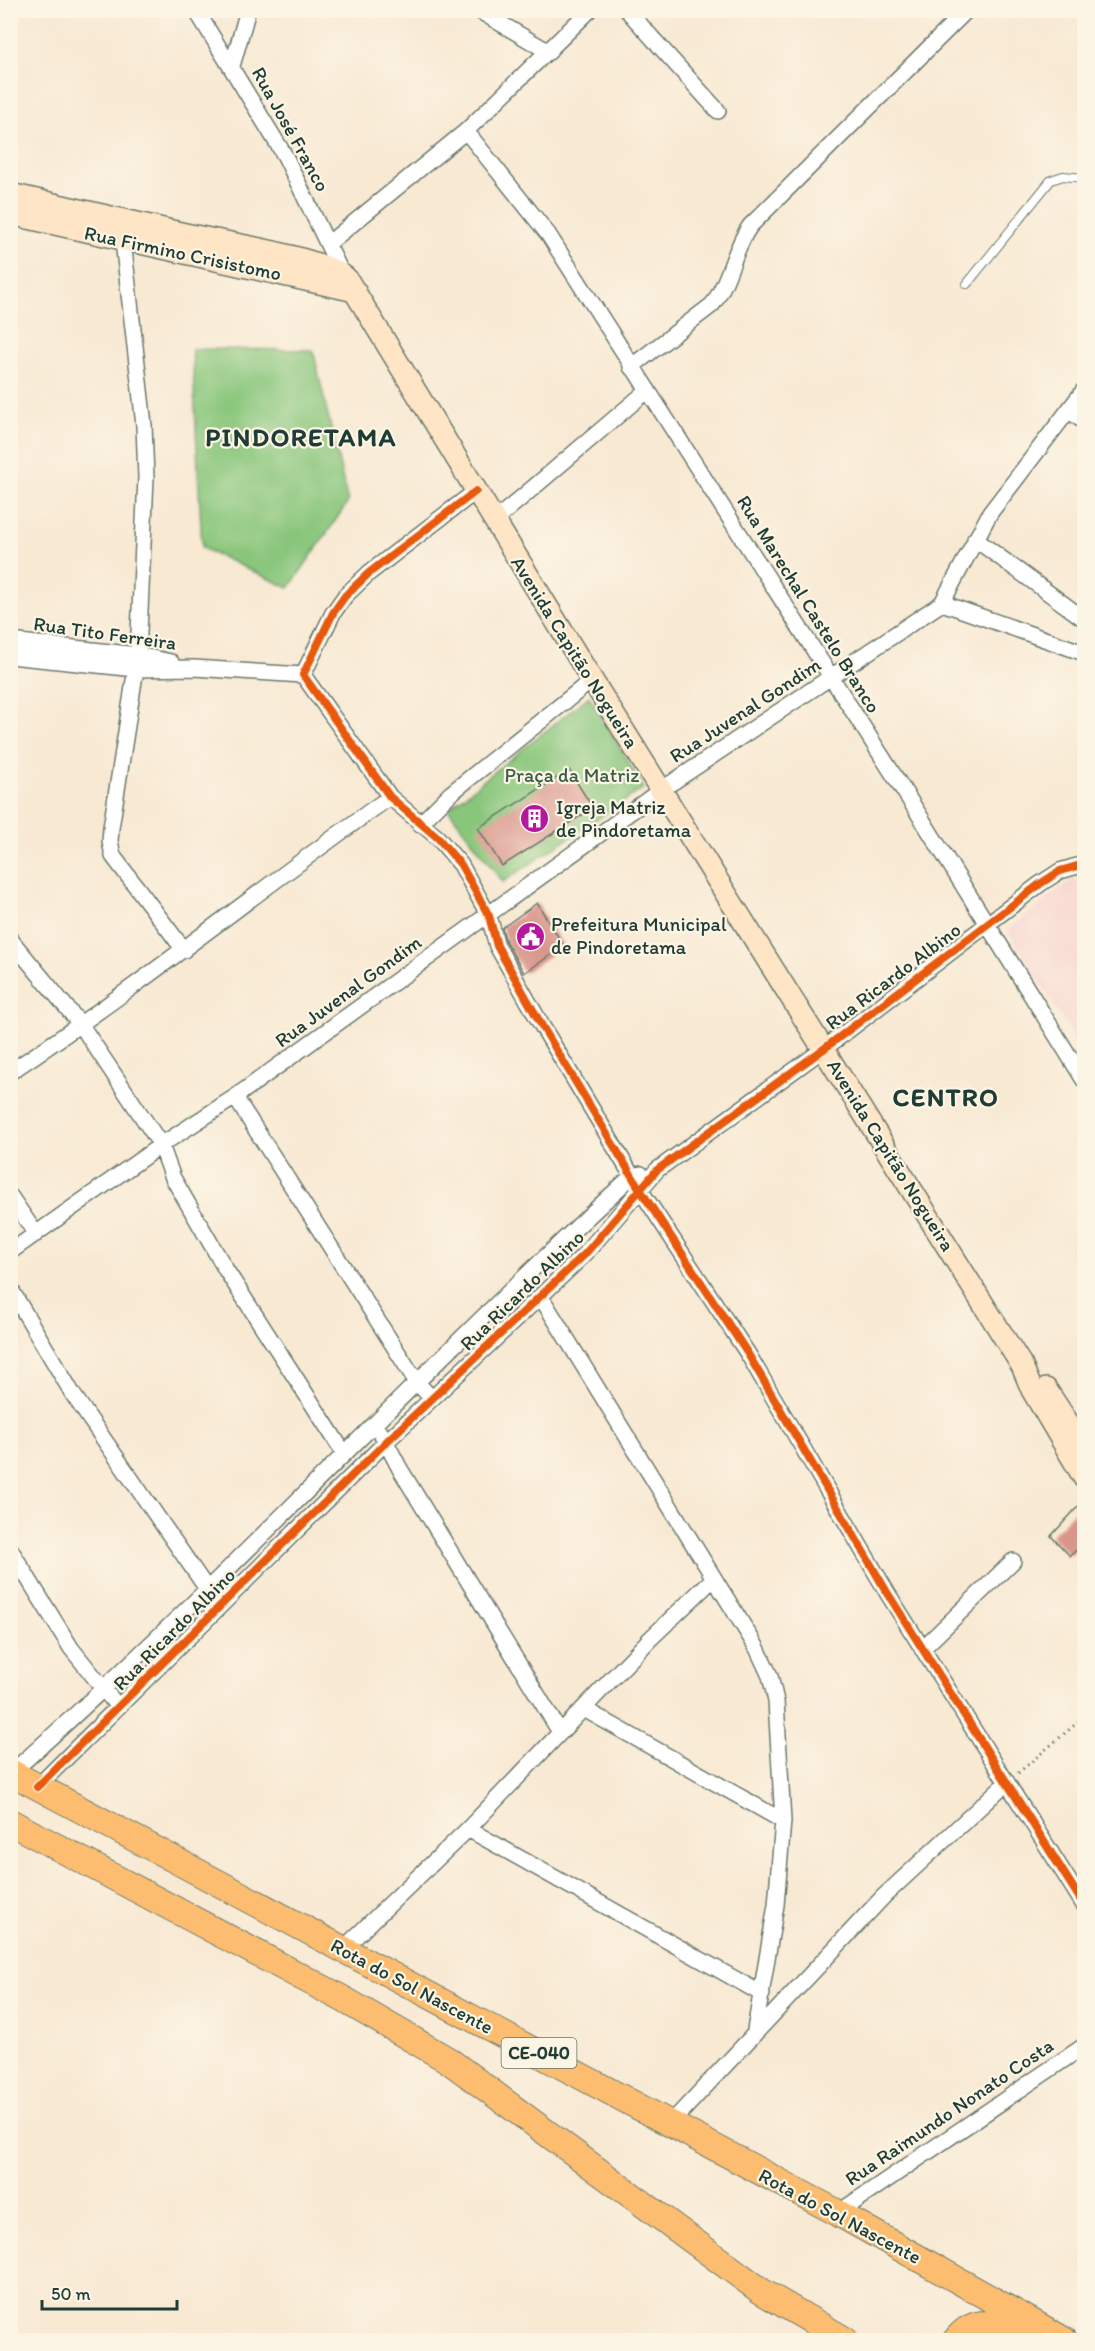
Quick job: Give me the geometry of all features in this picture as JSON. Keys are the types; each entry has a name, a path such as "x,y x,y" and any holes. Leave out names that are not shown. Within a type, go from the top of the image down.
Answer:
{"highway":[{"name":"Rota do Sol Nascente","path":"11,1772 838,2213 1064,2340"},
{"name":"CE-040","path":"10,1822 343,1999 448,2060 761,2291 845,2340"},
{"path":"956,2340 970,2327 991,2323 1035,2340"}],"main road":[{"name":"Rua Firmino Crisistomo","path":"10,194 281,255 341,272"},
{"name":"Rua Firmino Crisistomo","path":"10,214 355,291"},
{"name":"Avenida Capitão Nogueira","path":"341,272 355,291 592,680 825,1048 1022,1366 1032,1390 1084,1478"},
{"name":"Avenida Capitão Nogueira","path":"1022,1366 1043,1386 1084,1447"}],"street":[{"name":"Rua José Franco","path":"196,10 285,156 329,243 341,272"},
{"path":"232,66 248,10"},
{"path":"478,10 549,52"},
{"path":"329,243 466,131 590,10"},
{"path":"627,10 718,111"},
{"path":"631,367 712,305 720,293 737,250 750,225 967,10"},
{"name":"Rua Marechal Castelo Branco","path":"466,131 548,234 1084,1080"},
{"path":"123,241 144,425 146,478 137,662 111,828 110,848 113,856 184,950"},
{"path":"494,521 648,390"},
{"name":"Rua Juvenal Gondim","path":"10,1252 161,1145 236,1097 662,790 942,603 990,513 1084,390"},
{"path":"1069,410 1084,422"},
{"path":"476,491 369,573 345,596 333,613 303,675 390,797 438,838 461,865 489,916 497,945 536,1016 641,1191 748,1354 922,1649 1084,1905"},
{"path":"975,539 1084,619"},
{"path":"942,603 1084,653"},
{"name":"Rua Tito Ferreira","path":"10,641 137,662"},
{"name":"Rua Tito Ferreira","path":"10,656 137,662 303,675"},
{"path":"420,824 445,798 592,680"},
{"path":"10,1072 81,1025 184,950 296,863 390,797"},
{"name":"Rua Ricardo Albino","path":"37,1787 386,1442 585,1254 657,1170 825,1048 1040,884 1078,865"},
{"path":"10,939 81,1025 161,1145 173,1178 226,1270 344,1453"},
{"path":"236,1097 416,1381 432,1399"},
{"name":"Rua Ricardo Albino","path":"11,1772 104,1690 527,1272 632,1176 657,1170"},
{"path":"10,1196 36,1233"},
{"path":"10,1288 74,1396 207,1589"},
{"path":"541,1297 757,1648 774,1688 783,1821 776,1905 755,2030"},
{"path":"375,1423 400,1469 560,1732"},
{"path":"282,1515 298,1529"},
{"path":"10,1549 71,1648 118,1707"},
{"path":"922,1649 1013,1561"},
{"path":"343,1949 468,1829 560,1732 713,1579"},
{"path":"584,1709 783,1821"},
{"path":"670,2124 755,2030 884,1896 1007,1782"},
{"path":"468,1829 762,1994"},
{"name":"Rua Raimundo Nonato Costa","path":"838,2213 1084,2046"}],"lane":[{"path":"968,284 1051,180 1063,176 1084,178"}],"path":[{"path":"1007,1782 1084,1717"}],"shaded area":[{"path":"1072,879 1084,881 1084,1054 1007,930"}],"green space":[{"path":"192,349 313,350 348,502 289,588 202,548"},
{"name":"Praça da Matriz","path":"589,696 644,788 503,882 448,809"}],"building":[{"name":"Igreja Matriz de Pindoretama","path":"569,770 593,808 502,866 478,828"},
{"name":"Prefeitura Municipal de Pindoretama","path":"537,903 564,946 524,973 506,942 502,928"},
{"path":"1084,1500 1084,1543 1070,1556 1051,1536"}],"cycle path":[{"path":"476,491 369,573 345,596 333,613 303,675 390,797 438,838 461,865 489,916 497,946 542,1026 641,1191 748,1354 888,1594 1084,1905"},
{"path":"37,1787 386,1442 585,1254 657,1170 825,1048 1040,884 1060,871 1084,864"}],"place":[{"name":"Igreja Matriz de Pindoretama","path":"535,818"},
{"name":"Prefeitura Municipal de Pindoretama","path":"530,936"}],"district":[{"name":"PINDORETAMA","path":"301,437"},
{"name":"CENTRO","path":"946,1097"}]}
